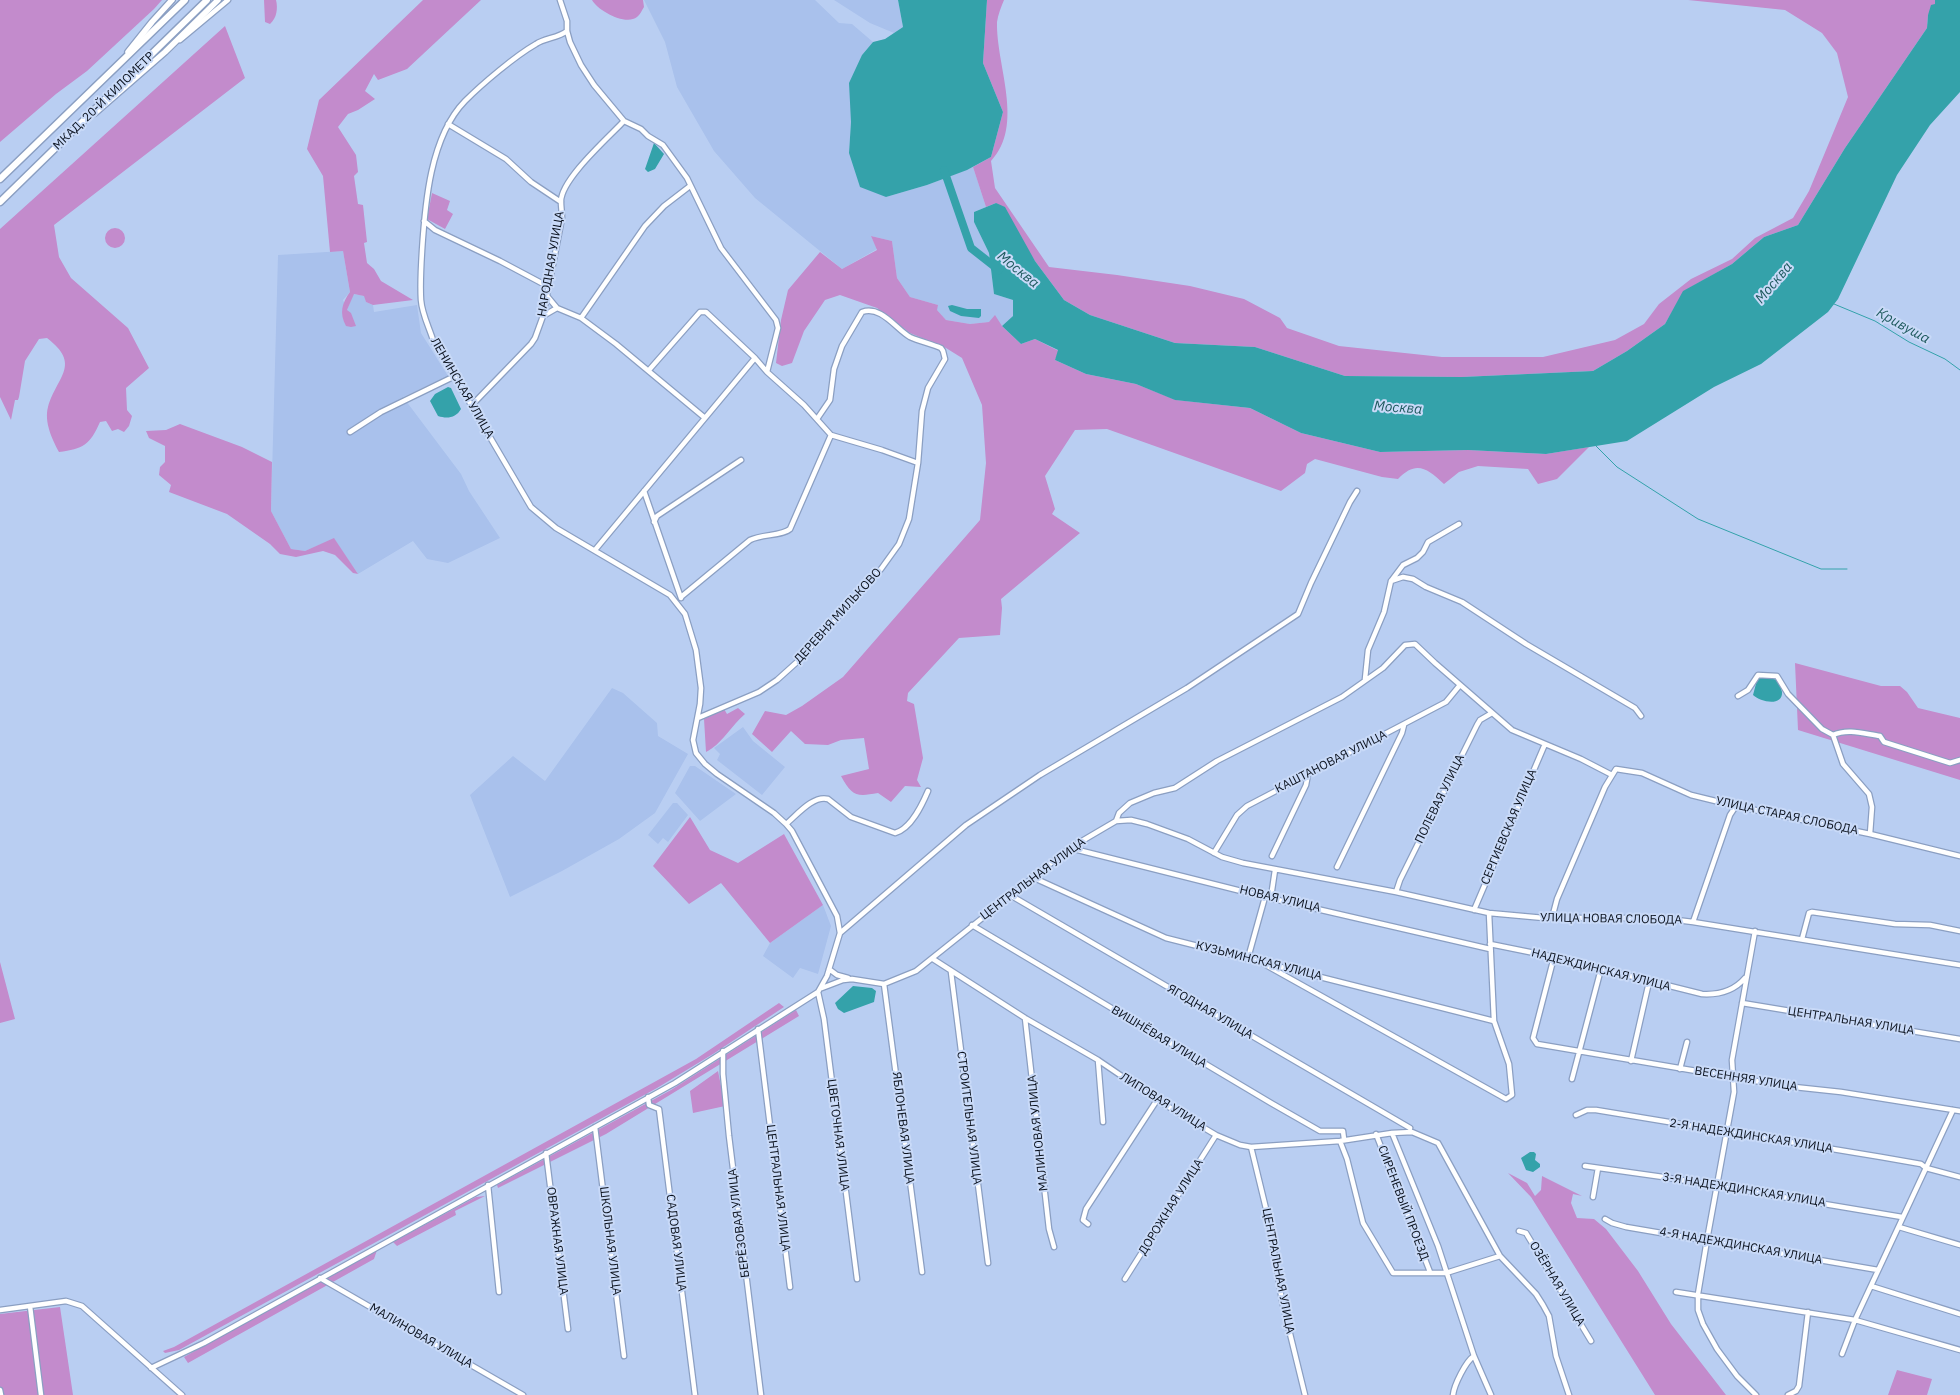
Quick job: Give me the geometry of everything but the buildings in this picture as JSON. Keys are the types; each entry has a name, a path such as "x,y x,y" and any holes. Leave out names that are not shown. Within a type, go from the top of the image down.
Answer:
{"highway":[{"name":"МКАД, 20-Й КИЛОМЕТР","path":"0,179 185,0"},
{"name":"МКАД, 20-Й КИЛОМЕТР","path":"0,202 207,0"}],"main road":[{"path":"120,62 172,0"},
{"path":"71,133 166,52 218,0"}],"street":[{"path":"166,52 228,0"},
{"path":"560,0 567,21 567,31 581,65 594,85 627,122 641,129 648,136 663,145 690,186 721,248 776,320 778,328 768,371"},
{"name":"ЛЕНИНСКАЯ УЛИЦА","path":"567,31 561,35 536,43 464,102 448,124 440,142 430,180 424,221 420,282 421,302 433,340 456,376 515,482 531,506 556,528 670,595 686,614 691,630 702,688 693,745 696,753 704,764 774,813 786,824 837,916 840,932"},
{"name":"НАРОДНАЯ УЛИЦА","path":"472,405 531,344 543,316 562,218 560,202 567,184 589,156 627,122"},
{"path":"448,124 506,159 531,182 560,202"},
{"path":"581,318 645,226 664,206 690,186"},
{"path":"424,221 435,230 500,261 548,287"},
{"path":"547,296 558,308 581,318 649,370 705,418"},
{"path":"543,316 558,308"},
{"name":"ДЕРЕВНЯ МИЛЬКОВО","path":"698,718 759,692 777,680 797,662 880,569 899,544 909,519 918,463 922,412 928,388 945,358 945,354 941,348 924,340 913,338 879,313 867,310 862,312 842,346 834,369 830,400 817,419"},
{"path":"649,370 700,312 706,312 804,405 831,435 918,463"},
{"path":"595,550 755,358"},
{"path":"350,432 381,412 456,376"},
{"path":"679,604 681,598 750,540 759,535 784,533 790,529 831,435"},
{"path":"655,526 654,522 657,516 740,460"},
{"path":"820,990 830,969 840,932 966,825 1040,775 1187,688 1298,614 1311,583 1357,491"},
{"path":"644,492 681,598"},
{"path":"1366,679 1368,650 1384,612 1390,581 1403,565 1417,558 1423,552 1428,542 1459,524"},
{"path":"1390,581 1403,577 1462,602 1542,654 1634,708 1641,716"},
{"path":"1116,821 1120,813 1130,803 1154,793 1175,788 1217,761 1342,697 1383,668 1405,645 1415,644 1512,730 1612,774 1556,899 1552,918"},
{"path":"1738,696 1748,690 1758,675 1778,676 1788,694 1822,729 1833,735 1843,764 1869,794 1872,806 1870,834"},
{"name":"КАШТАНОВАЯ УЛИЦА","path":"1214,853 1242,810 1446,702 1460,685"},
{"name":"ПОЛЕВАЯ УЛИЦА","path":"1396,892 1400,880 1477,725 1480,720 1492,713"},
{"path":"1337,867 1402,733 1404,725"},
{"path":"1833,735 1839,732 1852,732 1880,736 1884,742 1950,763 1960,760"},
{"name":"СЕРГИЕВСКАЯ УЛИЦА","path":"1474,910 1545,744"},
{"name":"УЛИЦА СТАРАЯ СЛОБОДА","path":"1612,774 1616,769 1642,774 1691,794 1736,806 1870,834 1960,856"},
{"path":"1272,856 1306,785 1308,774"},
{"path":"786,824 814,801 824,798 851,817 896,833 901,832 908,826 928,791"},
{"path":"1693,922 1730,815 1736,806"},
{"path":"1116,821 1131,820 1147,824 1188,839 1214,853 1243,863 1396,892 1489,913 1494,1021 1509,1064 1512,1095 1506,1099 1258,960"},
{"name":"ЦЕНТРАЛЬНАЯ УЛИЦА","path":"884,984 916,971 1070,848 1116,821"},
{"name":"НОВАЯ УЛИЦА","path":"1070,848 1268,897 1490,947"},
{"path":"1248,958 1276,870"},
{"name":"КУЗЬМИНСКАЯ УЛИЦА","path":"1032,877 1166,938 1494,1021"},
{"name":"ЯГОДНАЯ УЛИЦА","path":"1010,895 1410,1128"},
{"path":"1802,939 1809,913 1812,912 1895,924 1930,925 1960,931"},
{"name":"УЛИЦА НОВАЯ СЛОБОДА","path":"1489,913 1552,918 1660,918 1755,931"},
{"name":"ВИШНЁВАЯ УЛИЦА","path":"972,925 1320,1131 1343,1131 1342,1140"},
{"path":"1756,1395 1733,1371 1702,1324 1698,1310 1698,1294 1734,1092 1732,1060 1755,931 1960,965"},
{"name":"НАДЕЖДИНСКАЯ УЛИЦА","path":"1490,947 1554,957 1649,982 1712,995 1734,988 1746,977"},
{"name":"ВЕСЕННЯЯ УЛИЦА","path":"1554,957 1534,1042 1537,1044 1785,1086 1841,1092 1960,1111"},
{"name":"ЛИПОВАЯ УЛИЦА","path":"933,959 1025,1018 1098,1060 1157,1100 1216,1135 1240,1145 1251,1147 1412,1132 1438,1143 1500,1256"},
{"path":"830,969 837,975 884,984"},
{"path":"1572,1079 1600,969"},
{"name":"СТРОИТЕЛЬНАЯ УЛИЦА","path":"951,972 988,1263"},
{"path":"151,1368 204,1343 675,1083 820,990 843,980 852,979"},
{"path":"1631,1061 1649,982"},
{"name":"ЯБЛОНЕВАЯ УЛИЦА","path":"884,984 922,1272"},
{"name":"ЦВЕТОЧНАЯ УЛИЦА","path":"820,990 856,1279"},
{"name":"ЦЕНТРАЛЬНАЯ УЛИЦА","path":"1742,1004 1960,1039"},
{"name":"МАЛИНОВАЯ УЛИЦА","path":"1025,1018 1049,1229 1054,1247"},
{"name":"ЦЕНТРАЛЬНАЯ УЛИЦА","path":"758,1029 790,1287"},
{"path":"1680,1069 1687,1042"},
{"name":"БЕРЁЗОВАЯ УЛИЦА","path":"723,1052 723,1074 729,1136 761,1395"},
{"path":"1098,1060 1103,1122"},
{"name":"САДОВАЯ УЛИЦА","path":"648,1098 649,1106 659,1109 695,1395"},
{"path":"1088,1224 1083,1220 1086,1209 1157,1100"},
{"name":"2-Я НАДЕЖДИНСКАЯ УЛИЦА","path":"1576,1115 1587,1110 1596,1110 1921,1164 1926,1168 1960,1177"},
{"path":"1842,1354 1855,1320 1953,1110"},
{"name":"ШКОЛЬНАЯ УЛИЦА","path":"595,1127 624,1356"},
{"path":"1392,1133 1438,1246 1474,1356 1491,1395"},
{"name":"СИРЕНЕВЫЙ ПРОЕЗД","path":"1376,1134 1430,1272"},
{"name":"ДОРОЖНАЯ УЛИЦА","path":"1125,1279 1216,1135"},
{"path":"1342,1140 1363,1223 1393,1273 1446,1273 1500,1256 1536,1294 1543,1305 1548,1316 1556,1356 1570,1395"},
{"name":"ЦЕНТРАЛЬНАЯ УЛИЦА","path":"1251,1147 1269,1221 1282,1301 1305,1395"},
{"name":"ОВРАЖНАЯ УЛИЦА","path":"546,1154 568,1330"},
{"name":"3-Я НАДЕЖДИНСКАЯ УЛИЦА","path":"1585,1166 1717,1185 1902,1217"},
{"path":"1593,1197 1598,1168"},
{"path":"488,1185 498,1292"},
{"name":"4-Я НАДЕЖДИНСКАЯ УЛИЦА","path":"1605,1219 1626,1227 1878,1270"},
{"path":"1899,1227 1960,1245"},
{"name":"ОЗЁРНАЯ УЛИЦА","path":"1519,1231 1526,1233 1591,1341"},
{"name":"МАЛИНОВАЯ УЛИЦА","path":"320,1278 523,1395"},
{"path":"1871,1286 1960,1314"},
{"path":"1676,1292 1855,1320 1960,1350"},
{"path":"0,1310 66,1302 82,1306 182,1395"},
{"path":"30,1306 42,1395"},
{"path":"1788,1395 1796,1391 1799,1386 1808,1312"},
{"path":"1453,1395 1460,1377 1474,1356"},
{"path":"0,1390 1,1395"}],"shaded area":[{"path":"0,0 162,0 87,71 56,94 0,142"},
{"path":"264,0 276,0 276,13 270,24 265,22"},
{"path":"423,0 481,0 407,69 378,80 374,74 365,91 375,99 348,114 338,127 356,155 358,172 354,176 358,204 363,205 367,242 364,243 367,263 374,269 381,281 413,300 373,305 366,302 364,296 354,294 347,310 351,313 356,326 346,326 342,308 350,292 343,251 330,252 323,176 307,149 319,100"},
{"path":"592,0 643,0 644,7 637,17 626,20 606,13"},
{"path":"644,0 815,0 839,23 852,24 873,42 862,55 851,122 849,153 886,197 927,185 973,167 986,207 974,212 974,222 989,253 994,294 1013,300 1013,316 1002,326 989,322 970,324 946,320 936,309 938,305 910,297 897,278 892,241 871,236 877,249 842,269 755,198 714,151 677,87 665,42"},
{"path":"834,0 898,0 903,27 894,33 870,23"},
{"path":"987,0 1004,0 997,22 1008,113 1006,130 1001,146 991,161 995,188 1049,267 1190,286 1244,299 1280,318 1287,328 1339,346 1442,357 1543,357 1615,340 1644,324 1659,304 1691,279 1732,259 1755,238 1793,218 1809,191 1848,97 1837,53 1822,33 1785,10 1688,0 1935,0 1935,5 1928,15 1927,28 1845,148 1798,225 1764,237 1732,264 1684,291 1665,324 1627,351 1593,371 1462,377 1345,376 1255,347 1175,343 1090,315 1064,300 996,203 986,207 973,167 991,157 1003,112 983,63"},
{"path":"225,26 245,78 54,225 59,257 71,278 128,328 149,368 126,388 127,410 132,416 129,426 124,432 118,429 112,431 106,421 100,422 93,436 85,444 74,449 59,452 49,430 47,419 48,407 61,379 65,364 63,356 57,347 47,338 39,339 25,361 19,397 18,400 15,400 11,420 0,397 0,229"},
{"path":"432,193 450,201 447,210 453,214 445,229 427,219"},
{"path":"115,228 122,231 125,238 122,245 115,248 108,245 105,238 108,231"},
{"path":"871,236 892,241 897,278 910,297 938,305 937,310 946,320 970,324 989,322 995,315 1002,326 1021,344 1035,339 1059,351 1055,360 1086,374 1136,384 1176,400 1250,408 1301,433 1380,452 1468,450 1546,454 1589,447 1557,479 1538,484 1528,469 1478,466 1459,472 1444,484 1427,470 1421,468 1410,470 1398,479 1382,477 1315,459 1307,464 1305,473 1281,491 1107,429 1075,430 1045,476 1055,509 1052,514 1080,533 1001,599 1000,635 959,638 908,693 907,701 914,704 923,758 917,780 921,787 905,786 891,802 878,793 855,794 848,788 841,776 869,769 864,738 841,740 828,745 805,744 791,731 772,752 752,734 765,711 786,715 843,677 980,520 986,463 982,405 962,358 946,348 910,333 877,308 840,295 825,300 804,331 792,363 782,366 776,363 781,320 788,290 820,252 842,269 877,250"},
{"path":"343,251 350,292 343,300 347,310 353,294 365,296 366,302 373,305 374,312 417,305 421,333 448,376 403,397 461,474 469,491 500,538 448,563 427,559 413,541 358,574 334,539 305,551 291,549 271,511 278,255"},
{"path":"180,424 242,447 272,462 271,511 291,549 305,551 334,538 358,574 353,573 335,555 323,551 296,557 280,554 270,544 227,514 169,492 171,485 159,475 160,467 165,462 165,446 149,438 146,431 166,430"},
{"path":"1795,663 1881,686 1900,686 1907,692 1918,708 1960,718 1960,780 1798,730"},
{"path":"612,688 623,693 657,723 658,736 688,754 655,813 619,839 510,897 470,795 513,756 545,781"},
{"path":"738,708 745,714 717,745 706,752 704,719 724,709 727,714"},
{"path":"743,727 753,741 785,767 762,795 717,760 720,754 714,748"},
{"path":"690,766 695,766 736,794 700,821 675,793"},
{"path":"673,803 677,803 688,815 668,842 663,838 658,844 648,835"},
{"path":"690,817 710,850 738,863 784,834 823,905 770,943 721,883 689,904 653,866"},
{"path":"823,905 831,926 818,974 800,968 793,978 763,956 770,943"},
{"path":"0,962 15,1019 0,1023"},
{"path":"779,1003 784,1007 657,1088 179,1350 165,1353 163,1351 174,1347 696,1059"},
{"path":"796,1010 799,1016 606,1134 498,1188 497,1185 671,1090"},
{"path":"718,1071 725,1106 693,1113 690,1091"},
{"path":"1508,1173 1527,1183 1535,1196 1541,1190 1542,1176 1582,1196 1573,1194 1571,1203 1577,1218 1594,1219 1606,1229 1638,1271 1671,1324 1726,1395 1655,1395 1531,1197"},
{"path":"485,1196 455,1211 456,1215 397,1246 393,1242 476,1197"},
{"path":"377,1250 374,1259 188,1363 184,1357"},
{"path":"60,1307 73,1395 0,1395 0,1314"},
{"path":"1897,1370 1932,1379 1927,1395 1888,1395"}],"water":[{"path":"898,0 987,0 983,63 1003,112 991,157 967,170 927,185 886,197 860,187 849,153 851,122 849,83 862,55 873,42 885,39 903,27"},
{"path":"1935,0 1960,0 1960,92 1930,125 1897,175 1838,299 1828,312 1761,364 1714,387 1627,441 1546,454 1468,450 1380,452 1301,433 1250,408 1175,400 1136,384 1086,374 1055,360 1058,350 1035,339 1021,344 1002,326 1013,316 1013,300 994,294 989,253 974,222 974,212 996,203 1005,207 1035,261 1064,300 1090,315 1175,343 1255,347 1345,376 1462,377 1593,371 1627,351 1665,324 1683,291 1732,264 1764,237 1798,225 1845,148 1927,28 1928,15 1931,5 1935,4"},
{"path":"654,143 664,154 655,169 648,172 645,169"},
{"path":"952,305 967,309 981,309 981,316 979,318 961,316 950,311 948,306"},
{"path":"448,387 451,388 461,409 451,417 438,416 430,401 435,394"},
{"path":"1764,676 1777,680 1782,692 1779,700 1770,702 1761,700 1753,695 1757,680"},
{"path":"853,986 872,988 876,991 874,1002 844,1013 838,1009 835,1003"},
{"path":"1530,1152 1536,1154 1535,1160 1540,1164 1540,1167 1533,1172 1526,1170 1521,1158"}],"waterway":[{"name":"Москва","path":"944,170 971,248 999,270"},
{"name":"Кривуша","path":"1834,304 1875,321 1909,342 1945,359 1960,370"},
{"path":"1596,446 1617,467 1698,519 1821,569 1847,569"}]}
